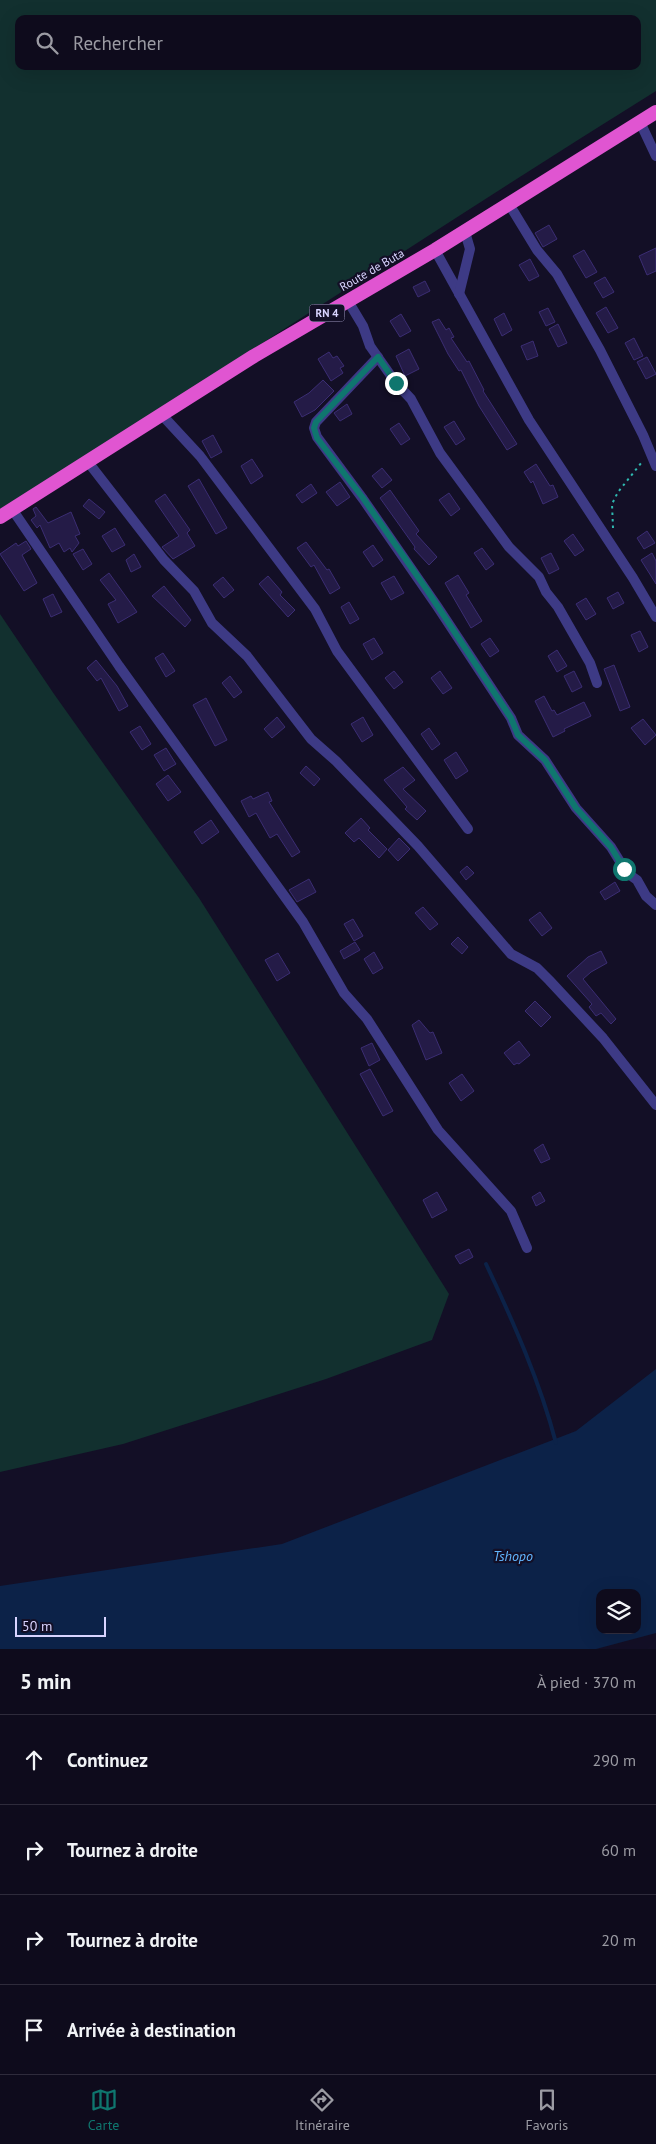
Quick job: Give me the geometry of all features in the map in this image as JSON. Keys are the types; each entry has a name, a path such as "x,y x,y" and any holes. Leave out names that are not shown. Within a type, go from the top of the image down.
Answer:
{"highway":[{"name":"Route de Buta","path":"0,517 254,356 436,250 656,112"}],"street":[{"path":"640,122 656,156"},
{"path":"509,204 537,250 557,274 600,350 656,466"},
{"path":"459,294 470,250 465,232"},
{"path":"436,250 529,420 656,617"},
{"path":"348,301 363,326 370,346 396,383 412,399 426,428 446,461 508,547 533,571 558,607 590,663 597,683"},
{"path":"378,357 316,422 314,428 317,438 363,498 437,606 511,718 518,735 545,760 576,808 611,847 627,873 637,880 646,896 656,905"},
{"path":"162,415 200,456 315,609 337,651 468,829"},
{"path":"88,462 164,560 194,591 212,623 247,656 312,739 336,761 418,846 511,954 537,968 549,980 603,1038 656,1105"},
{"path":"12,509 119,666 303,922 344,993 367,1019 438,1130 511,1211 527,1248"}],"path":[{"path":"604,535 614,528 612,504 618,492 641,465 645,440"}],"green space":[{"path":"0,0 656,0 656,91 83,458 0,509"},
{"path":"0,614 54,694 199,898 449,1294 432,1340 326,1379 123,1444 0,1472"}],"water":[{"name":"Tshopo","path":"656,1369 656,1633 596,1649 0,1649 0,1586 282,1544 576,1431"}],"building":[{"path":"549,225 557,239 543,247 535,233"},
{"path":"656,248 656,271 647,275 639,256"},
{"path":"584,250 597,272 586,278 573,256"},
{"path":"530,259 539,276 529,281 519,265"},
{"path":"605,277 614,292 603,298 594,283"},
{"path":"425,281 430,291 418,297 413,287"},
{"path":"606,307 618,328 608,333 596,313"},
{"path":"548,308 555,322 546,326 539,312"},
{"path":"504,313 512,330 502,336 494,319"},
{"path":"401,314 411,331 400,337 390,321"},
{"path":"439,319 446,330 449,328 454,337 451,338 467,362 469,361 483,391 517,444 507,450 479,406 461,370 459,371 448,354 432,322"},
{"path":"558,324 567,343 558,347 549,329"},
{"path":"634,338 643,356 634,360 625,343"},
{"path":"533,341 538,356 527,360 521,346"},
{"path":"409,349 419,369 405,376 396,356"},
{"path":"329,352 333,358 337,356 344,366 340,368 343,373 331,381 318,359"},
{"path":"647,357 656,374 646,379 637,362"},
{"path":"323,380 334,391 315,410 302,417 294,402 309,393"},
{"path":"347,404 352,414 340,421 334,413"},
{"path":"454,421 465,439 456,445 444,427"},
{"path":"399,423 410,439 401,445 390,429"},
{"path":"213,435 222,452 211,458 202,441"},
{"path":"252,459 263,476 251,484 241,466"},
{"path":"536,464 550,486 553,485 558,497 543,504 533,481 531,483 524,472"},
{"path":"382,468 392,480 382,488 372,476"},
{"path":"199,479 227,528 216,534 188,486"},
{"path":"340,482 350,497 337,506 326,492"},
{"path":"311,484 317,493 302,503 296,495"},
{"path":"390,490 419,531 416,534 437,557 429,565 414,549 415,547 380,498"},
{"path":"449,493 460,509 451,516 439,500"},
{"path":"165,494 190,530 187,533 195,546 173,559 162,547 179,536 155,501"},
{"path":"89,499 105,512 99,519 83,506"},
{"path":"36,507 48,523 71,512 80,534 75,536 79,543 72,552 70,548 64,552 59,543 50,548 40,525 37,528 31,520 36,516 33,509"},
{"path":"115,528 125,545 112,552 102,536"},
{"path":"647,531 655,543 644,549 637,538"},
{"path":"573,534 584,550 575,556 564,541"},
{"path":"26,541 31,549 22,555 37,583 24,591 0,554 16,543 18,546"},
{"path":"306,542 327,570 329,569 340,588 330,594 314,565 311,567 297,548"},
{"path":"373,545 383,560 373,567 363,552"},
{"path":"482,548 494,564 486,570 474,553"},
{"path":"83,549 92,564 83,570 73,554"},
{"path":"551,553 559,569 549,574 541,558"},
{"path":"652,553 656,561 656,584 641,560"},
{"path":"134,554 141,567 131,572 126,560"},
{"path":"109,573 137,612 118,623 108,604 116,600 100,580"},
{"path":"458,575 469,593 466,595 482,621 471,628 445,583"},
{"path":"268,576 282,592 280,595 295,610 288,617 259,584"},
{"path":"394,576 404,593 391,600 381,583"},
{"path":"223,577 234,590 224,598 213,585"},
{"path":"164,586 191,620 185,627 152,596"},
{"path":"618,592 624,603 613,609 607,598"},
{"path":"53,594 62,612 51,617 43,599"},
{"path":"586,598 596,614 586,620 576,604"},
{"path":"349,602 359,619 350,624 341,607"},
{"path":"640,631 648,647 639,652 631,635"},
{"path":"374,638 383,653 372,660 363,644"},
{"path":"490,638 499,651 490,657 481,644"},
{"path":"557,650 567,666 557,672 548,656"},
{"path":"163,653 175,671 166,677 155,658"},
{"path":"96,660 117,686 128,706 119,711 101,678 97,681 87,668"},
{"path":"614,665 630,707 620,711 604,669"},
{"path":"394,671 403,682 394,689 385,678"},
{"path":"440,671 452,688 443,694 431,678"},
{"path":"574,671 582,687 572,692 564,676"},
{"path":"230,676 242,692 234,698 222,683"},
{"path":"544,696 552,711 554,710 557,715 584,702 591,716 564,729 565,731 553,737 535,701"},
{"path":"206,698 227,740 215,746 193,705"},
{"path":"277,717 285,727 272,738 264,729"},
{"path":"363,717 373,735 362,742 351,724"},
{"path":"643,719 656,735 645,745 631,728"},
{"path":"140,726 151,744 142,750 130,732"},
{"path":"429,728 440,744 432,750 421,734"},
{"path":"166,748 176,764 164,771 154,755"},
{"path":"456,752 468,771 456,779 444,760"},
{"path":"306,766 320,779 314,786 300,773"},
{"path":"403,767 415,780 403,789 426,811 417,820 405,809 407,807 384,780"},
{"path":"168,775 181,792 168,801 156,784"},
{"path":"268,792 272,801 269,802 300,852 292,857 277,834 270,838 256,813 249,817 241,801 251,796 253,799"},
{"path":"361,818 370,828 368,830 387,849 379,858 359,838 354,842 345,833"},
{"path":"211,820 219,832 202,844 194,832"},
{"path":"399,838 410,849 398,861 388,850"},
{"path":"467,866 474,873 466,880 460,872"},
{"path":"309,879 316,892 297,902 289,890"},
{"path":"615,882 620,891 605,900 600,892"},
{"path":"423,907 438,924 430,930 415,913"},
{"path":"540,912 552,928 542,936 529,920"},
{"path":"353,919 363,936 354,941 344,924"},
{"path":"458,937 468,947 462,954 451,944"},
{"path":"355,942 360,950 344,959 340,951"},
{"path":"601,951 607,963 583,979 616,1019 611,1024 601,1013 596,1016 589,1007 592,1004 567,976 588,957"},
{"path":"374,952 383,968 373,974 364,959"},
{"path":"278,953 290,973 277,981 265,960"},
{"path":"535,1001 551,1017 541,1027 525,1011"},
{"path":"419,1020 430,1033 433,1032 442,1053 426,1060 412,1025"},
{"path":"519,1041 530,1055 519,1064 514,1065 504,1053"},
{"path":"372,1043 380,1060 369,1066 361,1048"},
{"path":"370,1069 393,1111 383,1116 360,1074"},
{"path":"462,1074 474,1091 461,1101 449,1083"},
{"path":"543,1144 550,1159 541,1163 534,1150"},
{"path":"437,1192 447,1210 432,1218 423,1200"},
{"path":"540,1192 545,1201 536,1206 532,1197"},
{"path":"469,1249 473,1257 460,1264 455,1256"}],"waterway":[{"path":"486,1264 525,1352 550,1420 556,1443"}],"route":[{"path":"396,383 379,362 378,357 316,422 314,428 317,438 363,498 437,606 511,718 518,735 534,752 545,760 554,778 559,782 590,826 611,847 624,869"}]}
